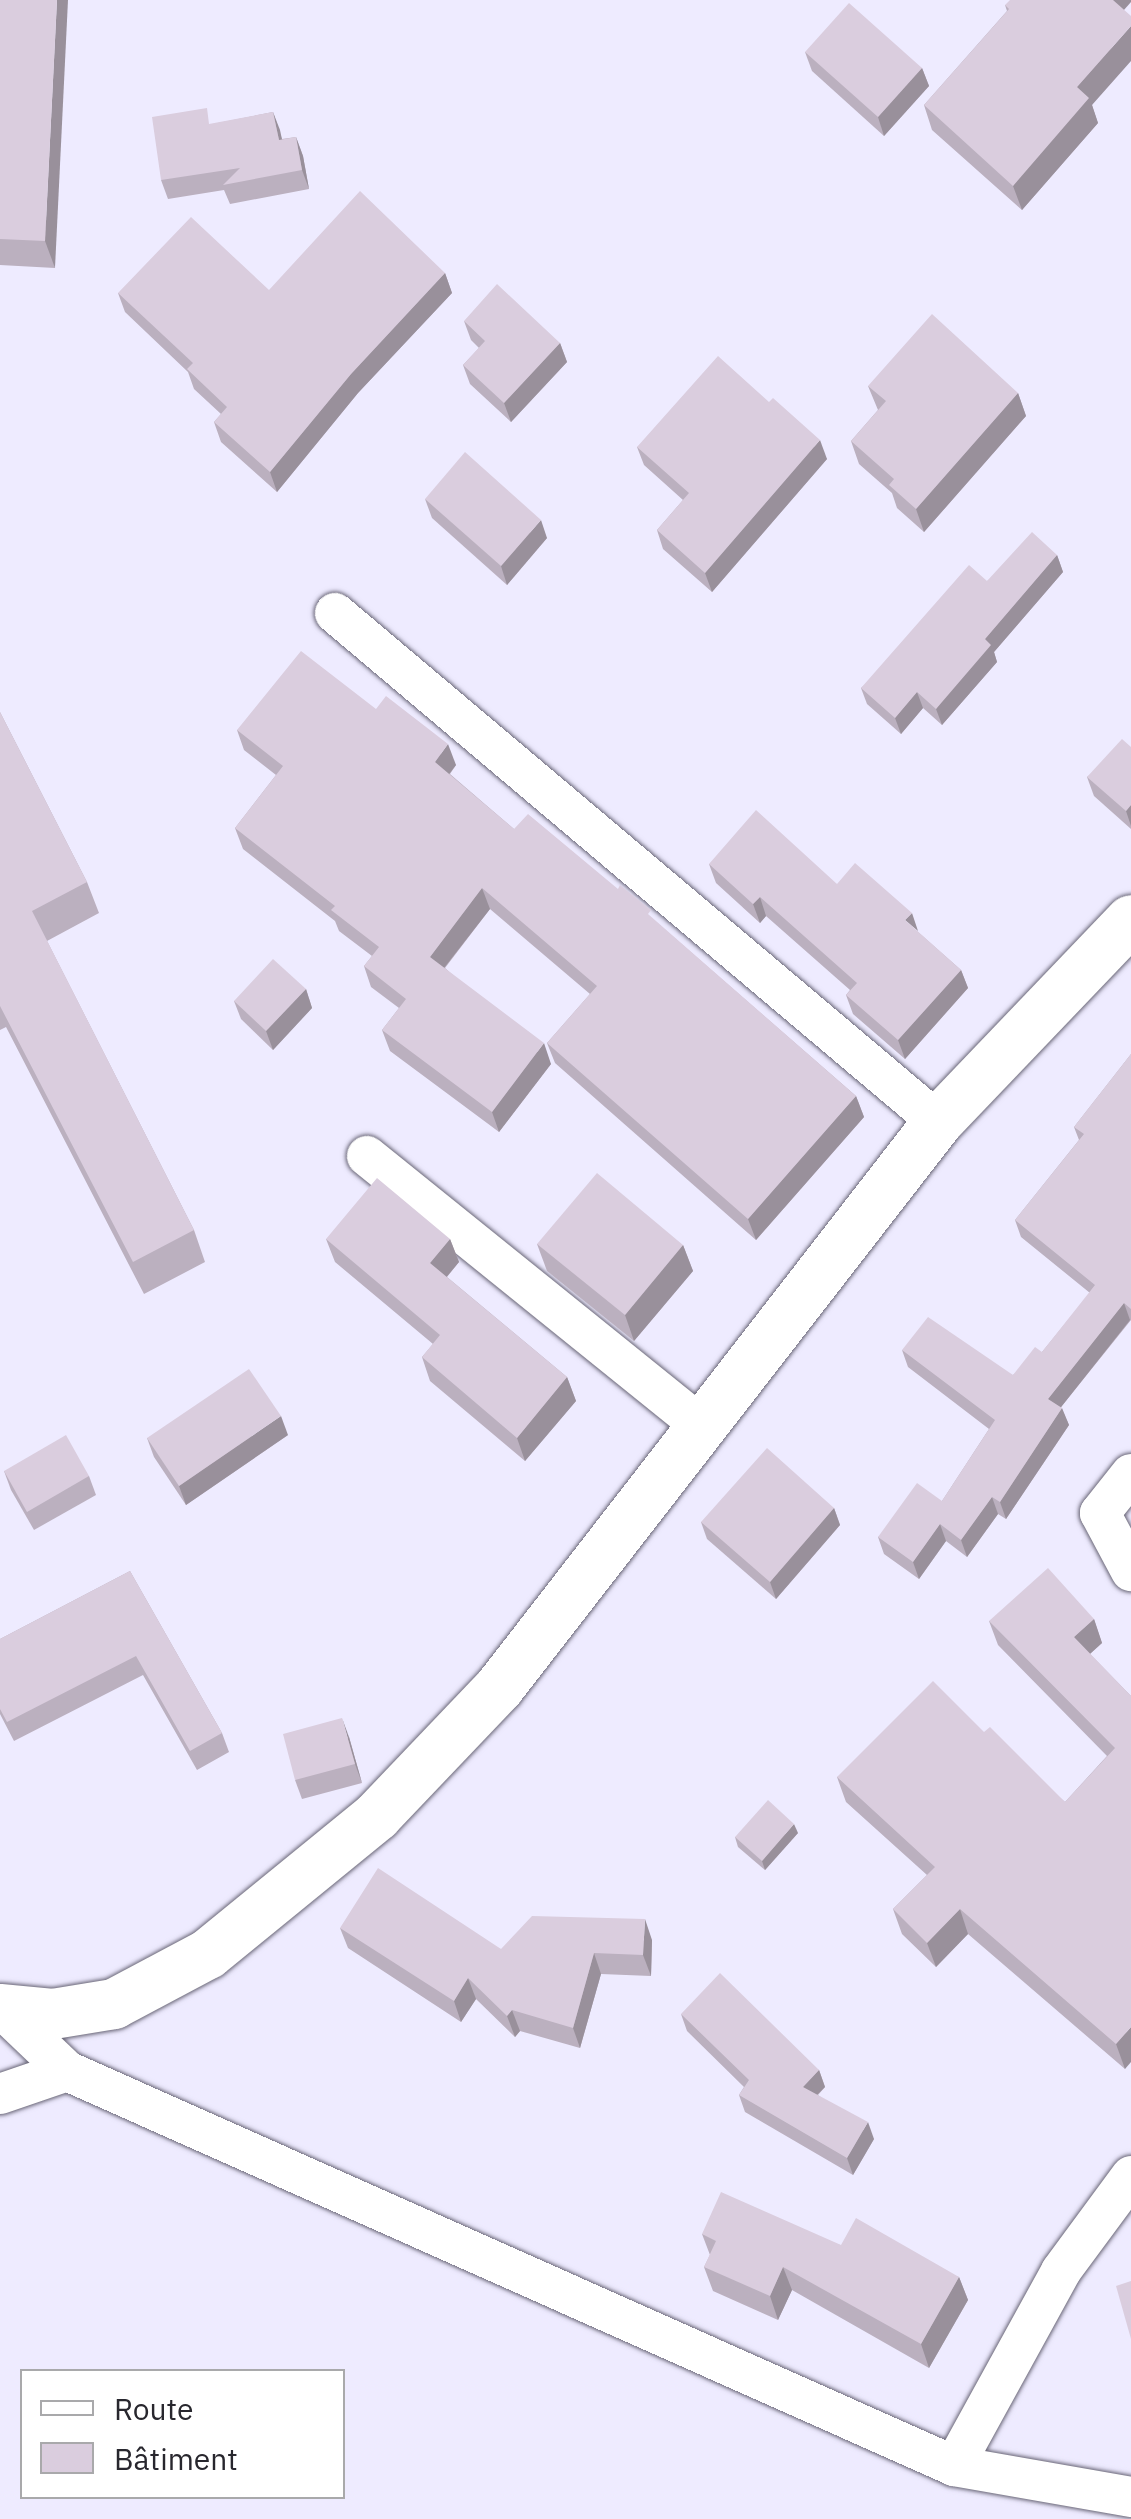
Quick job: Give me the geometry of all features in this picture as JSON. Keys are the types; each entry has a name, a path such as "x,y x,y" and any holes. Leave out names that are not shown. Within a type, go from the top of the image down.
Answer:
{"street":[{"path":"335,612 938,1122"},
{"path":"2,2009 54,2014 114,2004 208,1954 378,1816 499,1688 705,1428 938,1122 1131,920"},
{"path":"367,1156 705,1428"},
{"path":"1131,1474 1100,1512 1131,1570"},
{"path":"2,2009 67,2071 954,2466 1131,2498"},
{"path":"0,2094 67,2071"},
{"path":"954,2466 1061,2271 1131,2176"}],"building":[{"path":"0,0 57,0 45,241 0,239"},
{"path":"1010,0 1113,0 1131,16 1131,26 1077,87 1089,98 1013,186 924,105 1009,9 1005,5"},
{"path":"849,3 922,68 878,117 805,52"},
{"path":"207,108 209,124 273,112 279,140 296,137 302,170 223,185 240,168 161,180 152,117"},
{"path":"360,191 445,273 351,374 270,472 214,422 227,407 187,369 193,363 118,293 191,217 269,290"},
{"path":"497,284 560,343 504,403 463,365 485,341 464,321"},
{"path":"932,314 1018,393 916,509 889,485 894,479 851,441 886,401 868,386"},
{"path":"718,356 769,402 773,398 820,440 705,573 657,530 689,493 637,447"},
{"path":"465,452 541,520 501,566 425,499"},
{"path":"1032,532 1057,555 985,639 991,645 936,709 917,692 895,718 861,688 969,565 987,581"},
{"path":"301,651 376,709 386,696 448,744 435,762 514,829 528,814 618,889 620,885 856,1096 748,1219 547,1043 597,986 482,888 430,957 544,1043 492,1112 382,1030 406,999 364,966 379,947 331,910 335,906 235,828 283,766 237,730"},
{"path":"0,712 87,882 32,911 194,1230 133,1262 0,1006"},
{"path":"1122,739 1131,747 1131,805 1126,811 1087,777"},
{"path":"756,810 837,884 855,863 912,913 905,920 961,970 898,1040 846,995 857,983 760,897 753,904 709,864"},
{"path":"273,959 306,989 266,1031 234,1001"},
{"path":"1131,1054 1131,1309 1124,1303 1048,1399 1062,1408 1000,1502 992,1497 961,1540 940,1524 913,1562 878,1537 917,1483 942,1501 995,1420 902,1350 928,1317 1013,1375 1035,1347 1042,1352 1095,1285 1015,1220 1084,1134 1074,1127"},
{"path":"597,1173 683,1245 625,1315 537,1244"},
{"path":"377,1178 450,1239 430,1263 567,1377 517,1438 422,1357 440,1335 326,1239"},
{"path":"249,1369 281,1416 179,1486 147,1438"},
{"path":"66,1435 89,1476 27,1512 4,1471"},
{"path":"767,1448 834,1508 770,1582 701,1522"},
{"path":"1048,1568 1094,1619 1074,1637 1131,1696 1131,2027 1116,2044 960,1909 927,1943 893,1909 935,1867 837,1777 933,1681 984,1732 990,1727 1065,1802 1115,1748 989,1621"},
{"path":"130,1571 222,1733 190,1751 136,1656 7,1722 0,1709 0,1639"},
{"path":"342,1718 355,1764 295,1780 283,1734"},
{"path":"768,1800 794,1824 762,1861 735,1837"},
{"path":"378,1868 501,1949 532,1916 645,1919 643,1955 594,1953 573,2028 512,2010 507,2016 468,1978 454,2001 340,1928"},
{"path":"720,1973 819,2070 803,2087 868,2122 847,2158 739,2095 749,2080 681,2014"},
{"path":"721,2192 841,2245 856,2218 959,2277 921,2344 783,2267 770,2296 704,2267 716,2241 702,2234"},
{"path":"1131,2281 1131,2339 1116,2286"}]}
